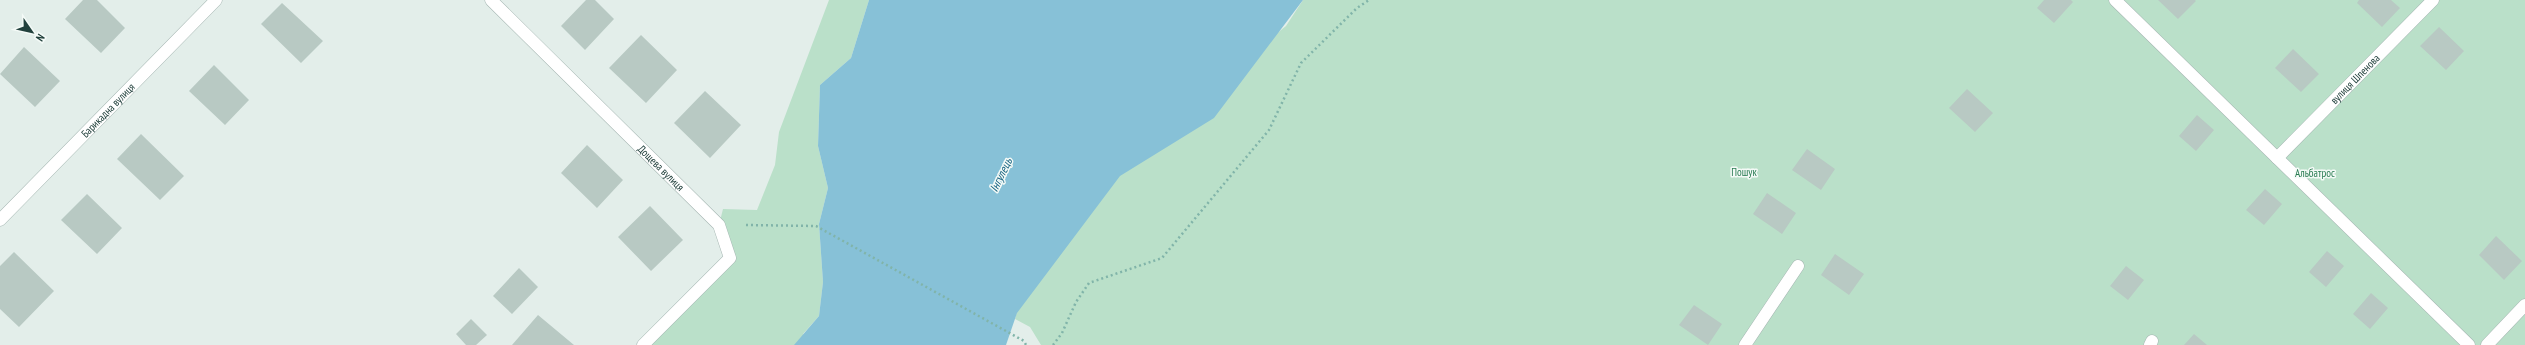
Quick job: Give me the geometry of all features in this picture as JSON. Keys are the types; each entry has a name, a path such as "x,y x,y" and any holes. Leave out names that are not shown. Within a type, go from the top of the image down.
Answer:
{"street":[{"name":"Барикадна вулиця","path":"0,220 216,0"},
{"name":"Дощева вулиця","path":"491,0 719,225 730,258 643,345"},
{"path":"2115,0 2469,345"},
{"name":"вулиця Шпенова","path":"2277,158 2433,0"},
{"path":"1745,345 1798,266"},
{"path":"2487,345 2525,305"}],"path":[{"path":"1053,345 1062,333 1076,302 1089,283 1162,258 1270,130 1302,63 1357,8 1369,0"},
{"path":"719,225 816,226 1024,341 1026,345"}],"green space":[{"path":"829,0 869,0 851,58 820,85 818,146 828,188 819,224 823,282 819,316 803,334 816,345 643,345 730,258 719,225 723,209 757,210 775,165 779,132"},
{"path":"1303,0 2525,0 2525,345 1041,345 1030,327 1015,319 1039,227 1286,26"}],"water":[{"name":"Інгулець","path":"869,0 1303,0 1214,118 1120,176 1017,313 1006,345 794,345 819,316 823,282 819,224 828,188 818,146 820,85 851,58"}],"building":[{"path":"83,0 97,0 125,28 101,53 65,19"},
{"path":"586,0 595,0 614,19 585,50 561,26"},
{"path":"2044,0 2071,0 2073,2 2054,23 2037,8"},
{"path":"2158,0 2195,0 2196,1 2178,19"},
{"path":"2359,0 2391,0 2400,8 2382,27 2357,3"},
{"path":"282,3 323,41 301,63 261,24"},
{"path":"2439,27 2464,51 2446,70 2420,46"},
{"path":"641,35 677,70 646,103 609,68"},
{"path":"24,47 60,81 35,107 0,74"},
{"path":"2293,49 2319,74 2301,92 2275,68"},
{"path":"214,65 249,100 225,125 189,91"},
{"path":"1967,89 1993,113 1975,132 1949,108"},
{"path":"705,91 741,125 710,158 674,123"},
{"path":"2197,115 2214,130 2196,151 2179,136"},
{"path":"141,134 184,176 160,200 117,159"},
{"path":"587,145 623,180 597,208 561,173"},
{"path":"1807,149 1835,169 1821,190 1792,170"},
{"path":"2265,189 2282,204 2264,225 2246,210"},
{"path":"1767,193 1796,213 1782,234 1753,214"},
{"path":"87,194 122,228 97,254 61,220"},
{"path":"650,206 683,240 651,271 618,237"},
{"path":"2496,236 2522,261 2504,280 2479,255"},
{"path":"2327,251 2344,266 2326,287 2309,272"},
{"path":"14,252 54,291 19,327 0,309 0,266"},
{"path":"1835,254 1864,274 1849,295 1821,275"},
{"path":"2126,266 2144,280 2128,300 2110,286"},
{"path":"519,268 538,287 512,314 493,296"},
{"path":"2371,293 2388,308 2370,329 2353,314"},
{"path":"1694,305 1722,324 1708,345 1679,325"},
{"path":"538,315 574,345 512,345"},
{"path":"471,319 487,335 476,345 466,345 456,334"},
{"path":"2194,334 2207,345 2184,345"}],"park label":[{"name":"Пошук","path":"1744,172"},
{"name":"Альбатрос","path":"2315,173"}]}
